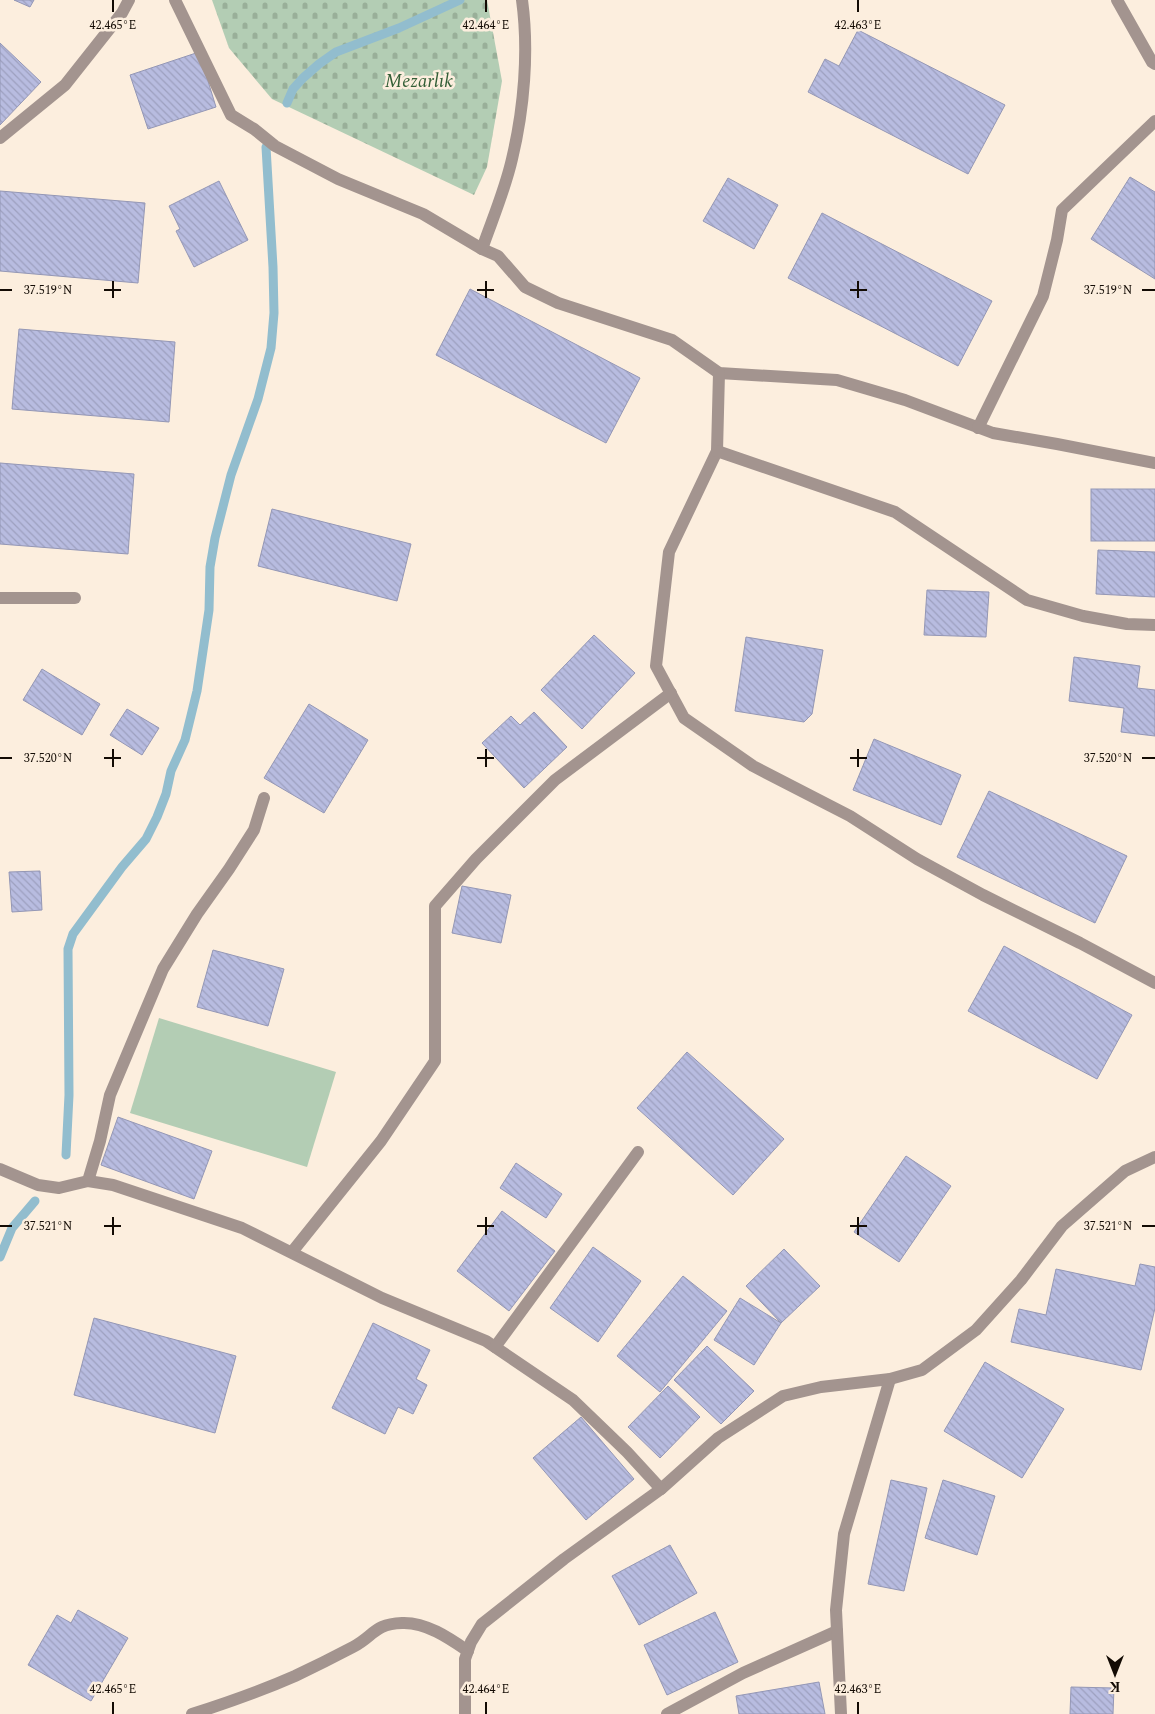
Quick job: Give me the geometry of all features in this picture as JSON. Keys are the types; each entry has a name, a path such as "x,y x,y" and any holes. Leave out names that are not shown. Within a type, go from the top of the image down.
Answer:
{"street":[{"path":"0,138 65,86 130,0"},
{"path":"175,0 231,114 275,146 338,179 423,214 482,249 498,256 525,287 558,303 672,340 719,373 837,380 905,400 993,433 1155,464"},
{"path":"482,249 512,160 520,116 524,70 524,17 522,0"},
{"path":"1117,0 1152,62 1155,64"},
{"path":"978,428 1043,296 1057,240 1062,210 1155,122"},
{"path":"719,373 717,451 669,552 656,666 684,718 753,766 850,816 917,859 1155,984"},
{"path":"717,451 895,512 1027,600 1083,616 1127,624 1155,625"},
{"path":"0,598 75,598"},
{"path":"292,1252 381,1141 435,1061 435,906 476,859 555,780 670,693"},
{"path":"88,1181 100,1141 110,1095 163,969 197,914 230,869 254,830 264,798"},
{"path":"494,1347 638,1152"},
{"path":"465,1714 465,1659 482,1624 564,1559 661,1488 718,1438 783,1396 821,1387 890,1379 922,1370 976,1330 1021,1280 1062,1226 1125,1171 1155,1157"},
{"path":"0,1169 38,1185 59,1188 88,1181 114,1185 242,1228 382,1298 486,1341 573,1400 661,1488"},
{"path":"841,1714 836,1610 844,1534 890,1379"},
{"path":"192,1714 237,1700 294,1676 355,1646 382,1626 404,1623 423,1626 449,1638 468,1650"},
{"path":"667,1714 742,1673 837,1631"}],"green space":[{"name":"Mezarlık","path":"212,0 487,0 502,81 487,167 474,195 272,99 229,48"},
{"path":"159,1018 336,1072 307,1167 130,1113"}],"building":[{"path":"14,0 34,0 30,7"},
{"path":"858,30 1005,105 968,174 808,92 825,59 839,66"},
{"path":"0,43 41,82 0,125"},
{"path":"199,52 216,107 148,129 130,75"},
{"path":"1130,177 1155,192 1155,279 1091,239"},
{"path":"728,178 778,205 754,249 703,221"},
{"path":"219,181 248,240 194,267 176,231 180,229 169,206"},
{"path":"0,191 145,203 138,283 0,271"},
{"path":"822,213 992,301 958,366 788,278"},
{"path":"470,289 640,378 606,443 436,355"},
{"path":"19,329 175,342 169,422 12,409"},
{"path":"0,463 134,474 128,554 0,544"},
{"path":"1091,489 1155,489 1155,541 1091,541"},
{"path":"272,509 411,544 397,601 258,566"},
{"path":"1098,550 1155,552 1155,597 1096,594"},
{"path":"927,590 989,592 986,637 924,635"},
{"path":"594,635 635,673 582,729 541,690"},
{"path":"746,637 823,650 812,714 804,722 735,711"},
{"path":"1074,657 1140,666 1137,688 1155,690 1155,736 1121,732 1124,708 1069,701"},
{"path":"42,669 100,704 82,735 23,700"},
{"path":"309,704 368,740 324,813 264,778"},
{"path":"127,709 159,728 142,755 110,735"},
{"path":"534,712 567,747 524,788 482,743 511,716 520,725"},
{"path":"874,739 961,775 941,825 853,790"},
{"path":"989,791 1127,856 1095,923 957,857"},
{"path":"40,871 42,910 12,912 9,872"},
{"path":"462,886 511,895 501,943 452,933"},
{"path":"1004,946 1132,1015 1097,1079 968,1011"},
{"path":"213,950 284,969 268,1026 197,1007"},
{"path":"687,1052 784,1139 733,1195 637,1108"},
{"path":"118,1117 212,1151 194,1199 101,1165"},
{"path":"906,1156 951,1186 899,1262 854,1232"},
{"path":"516,1163 562,1194 546,1218 500,1188"},
{"path":"502,1211 555,1251 509,1311 457,1271"},
{"path":"593,1247 641,1281 598,1342 550,1308"},
{"path":"784,1249 820,1286 781,1323 746,1286"},
{"path":"1140,1264 1155,1267 1155,1308 1141,1370 1011,1342 1019,1309 1046,1315 1056,1269 1135,1286"},
{"path":"683,1276 727,1311 660,1392 617,1356"},
{"path":"740,1298 781,1323 754,1365 714,1340"},
{"path":"94,1318 236,1356 215,1433 74,1395"},
{"path":"373,1323 430,1350 416,1379 427,1385 413,1414 398,1407 385,1434 332,1408"},
{"path":"707,1346 754,1391 721,1424 674,1380"},
{"path":"985,1362 1064,1409 1022,1478 944,1431"},
{"path":"668,1386 700,1417 660,1458 628,1427"},
{"path":"581,1417 634,1479 586,1520 533,1458"},
{"path":"891,1480 927,1488 904,1591 868,1584"},
{"path":"943,1480 995,1496 977,1555 925,1538"},
{"path":"670,1545 697,1593 639,1625 612,1576"},
{"path":"78,1610 128,1638 91,1701 28,1665 57,1615 71,1623"},
{"path":"715,1612 738,1662 667,1695 644,1645"},
{"path":"819,1682 825,1714 739,1714 736,1696"},
{"path":"1071,1687 1114,1688 1113,1714 1070,1714"}],"waterway":[{"path":"287,103 293,89 303,78 336,52 399,28 460,0"},
{"path":"66,1155 69,1095 68,949 73,934 122,867 146,839 157,817 166,794 171,771 185,740 197,691 209,610 210,567 215,538 231,475 258,399 271,348 274,313 273,267 266,147"},
{"path":"0,1257 12,1228 35,1201"}]}
